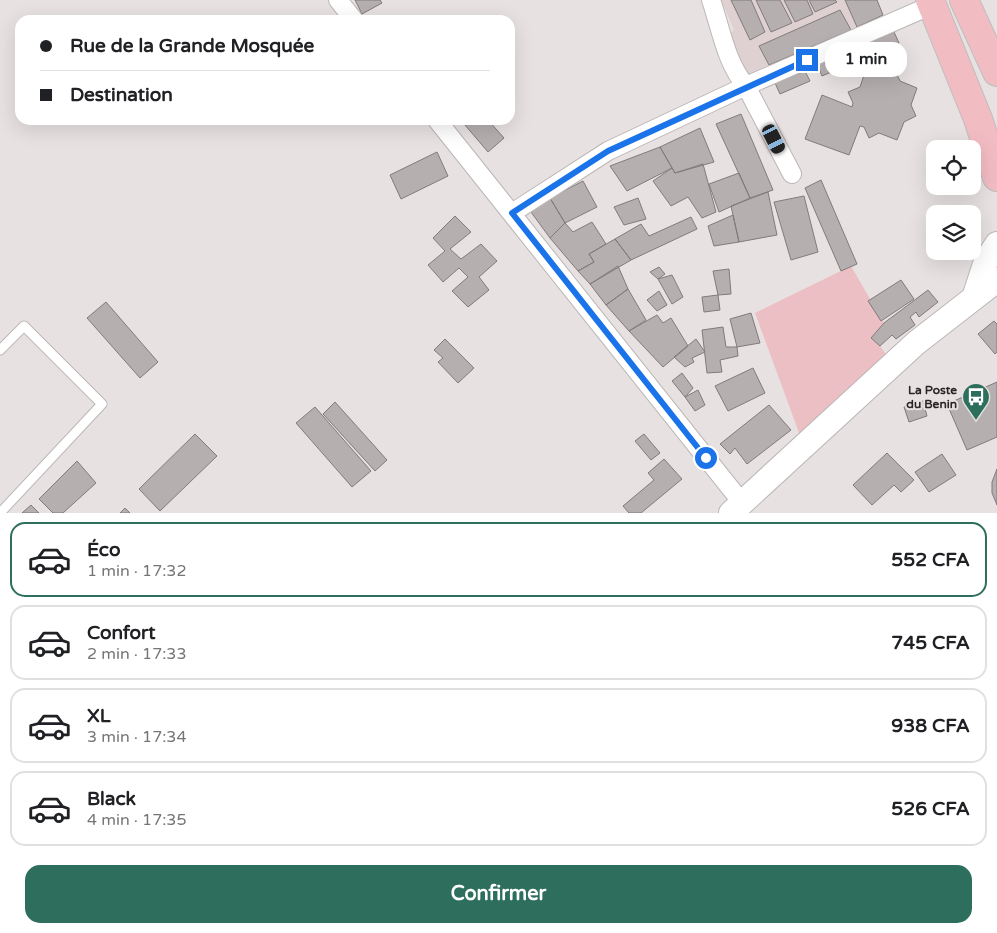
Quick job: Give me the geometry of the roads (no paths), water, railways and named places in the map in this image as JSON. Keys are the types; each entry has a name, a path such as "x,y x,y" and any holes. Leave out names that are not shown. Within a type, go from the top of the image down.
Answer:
{"highway":[{"path":"964,0 991,44 997,72"},
{"path":"931,2 978,119 997,177"}],"street":[{"path":"338,0 350,15"},
{"path":"711,0 723,40 738,77 746,86 792,174"},
{"path":"512,213 608,151 931,2"},
{"path":"441,125 512,213 737,508 916,343 975,295 997,280"},
{"path":"975,295 986,261 997,244"}],"lane":[{"path":"0,350 24,326 102,404 0,513"}],"place":[{"name":"La Poste du Benin","path":"976,421"}]}
